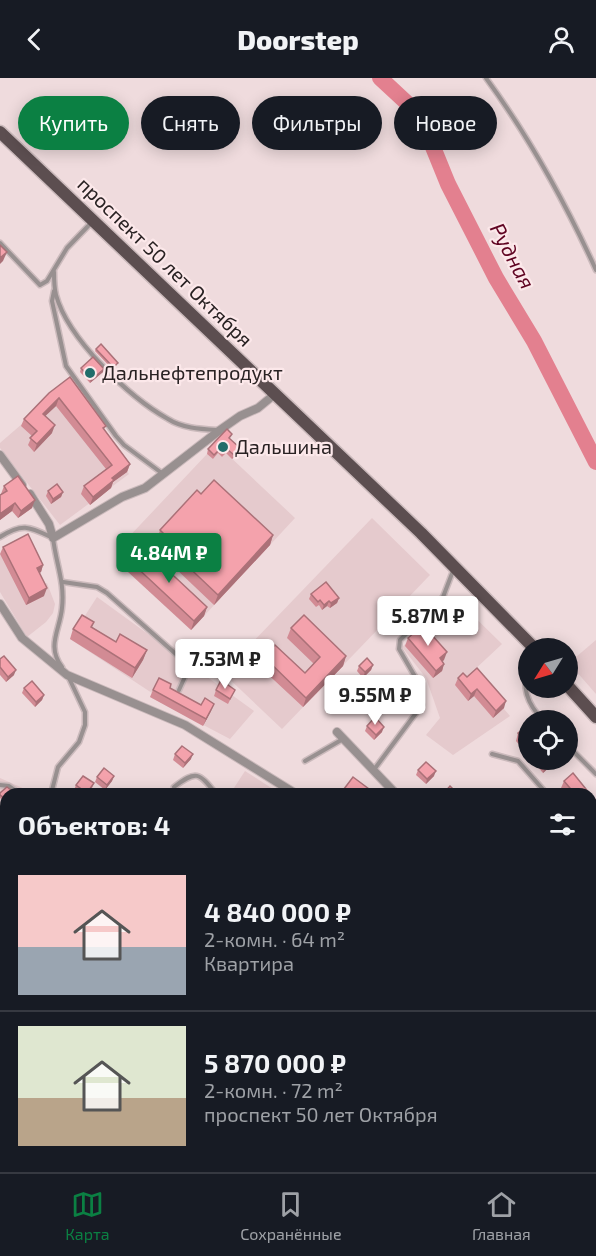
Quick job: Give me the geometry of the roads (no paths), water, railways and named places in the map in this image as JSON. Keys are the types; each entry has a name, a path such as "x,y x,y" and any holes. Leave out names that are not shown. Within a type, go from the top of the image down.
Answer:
{"main road":[{"name":"проспект 50 лет Октября","path":"0,132 421,533 525,638"},
{"path":"578,697 596,717"}],"street":[{"path":"0,455 39,507 49,524 53,538 122,497 145,488 220,430 240,416 258,408 275,394"},
{"path":"0,604 22,638 68,675 185,725 286,788"},
{"path":"336,732 390,788"}],"lane":[{"path":"486,78 545,172 596,270"},
{"path":"0,243 40,285 47,281 68,248 92,221"},
{"path":"54,272 56,295 65,315 87,348 113,376 134,395 169,420 194,428 220,430"},
{"path":"55,284 52,301 66,366 124,445 164,474"},
{"path":"0,537 17,528 34,528 53,538 63,582 62,611 54,636 54,649 58,662 68,675 85,712 85,725 79,742 58,767 53,788"},
{"path":"373,771 422,705 417,680 399,649 400,640 443,597 454,567"},
{"path":"63,582 97,587 107,593 186,663 188,670 179,690"},
{"path":"305,761 343,739"},
{"path":"492,754 518,761 543,788"},
{"path":"578,755 596,774"},
{"path":"174,787 188,776 195,774 211,788"}],"waterway":[{"name":"Рудная","path":"380,78 407,103 424,125 448,184 496,278 534,341 596,462"}],"place":[{"name":"Дальнефтепродукт","path":"90,373"},
{"name":"Дальшина","path":"223,447"}]}
